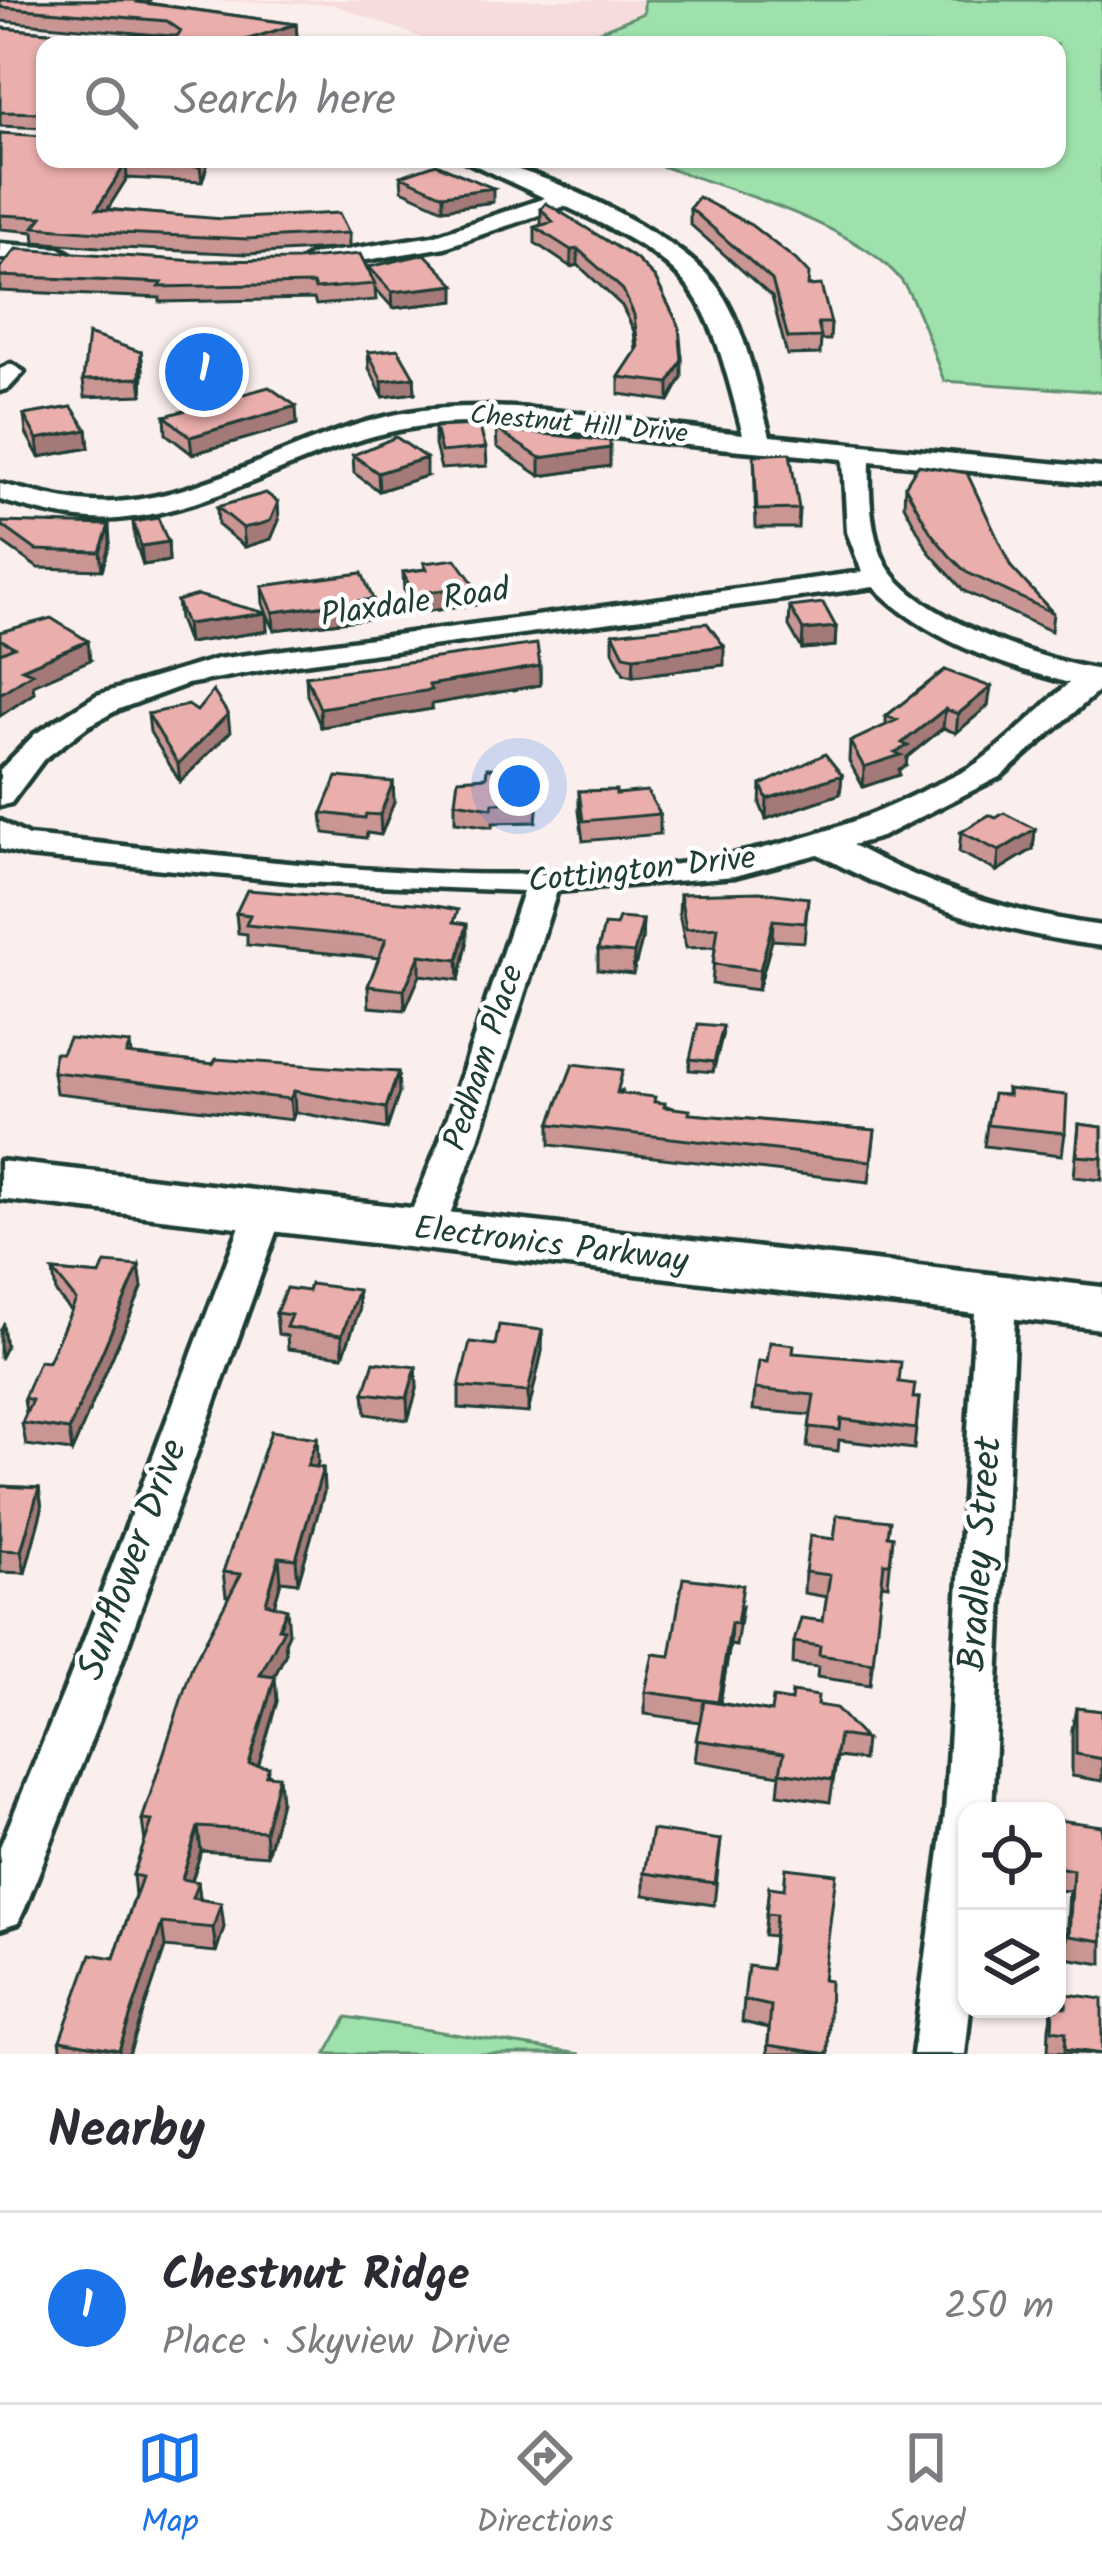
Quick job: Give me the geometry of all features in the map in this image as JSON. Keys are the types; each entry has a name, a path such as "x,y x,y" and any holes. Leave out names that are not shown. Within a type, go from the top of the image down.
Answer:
{"main road":[{"name":"Electronics Parkway","path":"0,1180 1102,1308"}],"street":[{"path":"493,168 664,250 706,287 724,321 758,441"},
{"path":"294,263 349,259 437,242 563,199"},
{"path":"0,251 86,257"},
{"name":"Chestnut Hill Drive","path":"0,492 85,510 161,505 205,494 380,425 463,413 514,414 644,433 1102,476"},
{"path":"857,450 853,492 880,578 937,621 977,640 1052,670 1097,679"},
{"name":"Plaxdale Road","path":"0,796 20,767 67,725 152,686 310,654 880,578"},
{"name":"Cottington Drive","path":"0,831 12,842 28,846 542,885 744,863 829,846 952,794 1025,746 1097,679"},
{"path":"829,846 889,881 936,899 1028,926 1102,936"},
{"name":"Pedham Place","path":"424,1230 458,1143 542,885"},
{"name":"Sunflower Drive","path":"0,1908 93,1677 265,1210"},
{"name":"Bradley Street","path":"968,1802 996,1296"},
{"name":"Bradley Street","path":"939,2054 958,1892"}],"shaded area":[{"path":"173,0 644,0 645,12 588,36 417,36 332,4"}],"green space":[{"path":"644,0 1102,0 1102,392 944,381 911,297 886,264 823,226 668,168 1066,168 1066,36 588,36 644,13"},
{"path":"347,2017 580,2054 326,2054"}],"building":[{"path":"0,0 138,0 296,24 258,36 177,36 181,31 167,21 0,7"},
{"path":"0,28 94,36 36,36 36,113 0,112"},
{"path":"0,133 36,136 36,168 123,168 97,209 223,219 339,213 349,233 247,239 98,232 34,227 42,217 0,215"},
{"path":"424,168 446,168 493,188 443,195 401,176"},
{"path":"698,197 751,225 796,260 809,274 808,286 821,285 831,323 818,323 821,337 788,338 772,280 690,208"},
{"path":"546,203 636,259 655,278 679,326 682,360 669,383 619,377 638,348 634,315 623,290 578,249 571,250 535,227 553,222 541,209"},
{"path":"16,249 197,261 360,254 375,284 315,289 313,284 159,287 162,283 0,276 0,268"},
{"path":"425,254 455,285 392,292 369,267"},
{"path":"88,334 141,352 140,378 83,380"},
{"path":"398,349 414,377 382,381 368,352"},
{"path":"269,387 296,406 190,437 165,416"},
{"path":"72,407 87,430 37,439 24,415"},
{"path":"479,425 486,448 441,452 435,427"},
{"path":"496,429 610,441 610,448 540,458"},
{"path":"396,437 426,458 378,473 353,455"},
{"path":"790,453 799,509 757,510 754,455"},
{"path":"918,465 967,473 1011,567 1053,613 966,572 949,555 905,486"},
{"path":"266,493 278,502 270,521 261,524 243,528 217,507"},
{"path":"158,518 168,542 141,546 133,522"},
{"path":"0,522 109,525 100,552 63,551 36,550"},
{"path":"456,559 475,586 413,594 403,572 427,569 424,563"},
{"path":"362,573 373,599 273,612 262,586"},
{"path":"197,595 266,613 186,624 177,601"},
{"path":"823,603 836,627 803,630 790,607"},
{"path":"51,618 88,641 22,669 32,673 0,694 0,653 14,647 0,639 0,632"},
{"path":"707,623 724,646 634,657 624,655 613,633"},
{"path":"537,644 540,666 320,708 306,676"},
{"path":"945,670 991,687 958,714 945,709 902,743 908,746 895,752 901,755 864,767 850,742 897,720 886,716"},
{"path":"213,691 228,714 178,764 148,714 188,705 197,711"},
{"path":"825,754 842,775 767,799 761,785"},
{"path":"487,768 539,770 536,802 493,803 492,808 455,802 458,779 486,777"},
{"path":"337,777 393,782 380,815 322,813"},
{"path":"616,790 616,794 647,791 660,814 583,821 579,791"},
{"path":"1004,813 1035,829 999,851 961,832 989,815 996,818"},
{"path":"247,890 426,904 458,910 454,922 467,924 458,960 420,955 404,990 368,986 386,939 246,925 250,915 236,913"},
{"path":"760,892 808,898 805,923 773,920 760,970 713,964 718,927 686,929 680,894"},
{"path":"619,918 643,920 634,953 598,950 604,925 616,926"},
{"path":"698,1024 723,1026 714,1062 690,1059"},
{"path":"69,1038 130,1044 126,1054 213,1064 216,1059 398,1072 386,1108 294,1091 290,1099 53,1072 54,1053 62,1053"},
{"path":"573,1064 623,1070 617,1093 655,1097 654,1102 665,1103 664,1107 690,1110 689,1114 875,1130 871,1161 550,1124"},
{"path":"1007,1089 1067,1095 1065,1133 987,1125 993,1094 1009,1095"},
{"path":"1079,1124 1102,1127 1102,1158 1077,1156"},
{"path":"105,1263 139,1266 69,1430 22,1423 32,1400 24,1398 39,1361 48,1362 76,1300 53,1271 100,1275"},
{"path":"310,1284 358,1290 342,1335 286,1327 291,1315 276,1313 286,1288 308,1291"},
{"path":"499,1325 542,1330 528,1392 459,1387 470,1342 495,1345"},
{"path":"770,1342 794,1345 793,1353 901,1362 899,1382 915,1384 913,1398 919,1398 916,1429 841,1419 840,1430 809,1427 814,1395 755,1389 759,1361 767,1362"},
{"path":"374,1362 416,1367 407,1398 364,1393"},
{"path":"271,1431 317,1438 307,1466 323,1468 296,1559 279,1557 266,1603 287,1609 278,1628 284,1629 260,1675 275,1677 249,1764 269,1767 266,1775 279,1776 265,1831 198,1827 182,1879 198,1882 192,1898 221,1903 213,1928 162,1923 119,2050 60,2040 91,1954 114,1958 142,1877 133,1875 152,1821 142,1820 192,1666 241,1574 223,1572"},
{"path":"0,1486 39,1488 21,1551 0,1550"},
{"path":"837,1515 890,1521 890,1563 884,1563 873,1663 819,1655 820,1646 794,1642 801,1618 823,1621 830,1575 805,1572 810,1536 834,1539"},
{"path":"683,1578 743,1585 737,1624 731,1623 718,1702 645,1692 653,1654 670,1656"},
{"path":"792,1692 818,1696 817,1705 836,1708 865,1739 839,1735 832,1780 780,1772 784,1753 696,1740 704,1701 771,1712 773,1698 791,1701"},
{"path":"1076,1708 1102,1711 1102,1759 1076,1754"},
{"path":"1066,1821 1102,1826 1102,1941 1069,1936 1073,1870 1066,1869"},
{"path":"652,1830 721,1840 715,1883 644,1873"},
{"path":"786,1868 836,1874 823,1980 830,1981 828,2054 768,2045 771,2006 744,2000 748,1966 771,1969 776,1915 766,1914 769,1887 784,1889"},
{"path":"1067,1994 1102,1999 1102,2054 1065,2049 1066,2032 1052,2030 1053,2018 1066,2018"}],"place":[{"name":"Chestnut Ridge","path":"204,372"}]}
